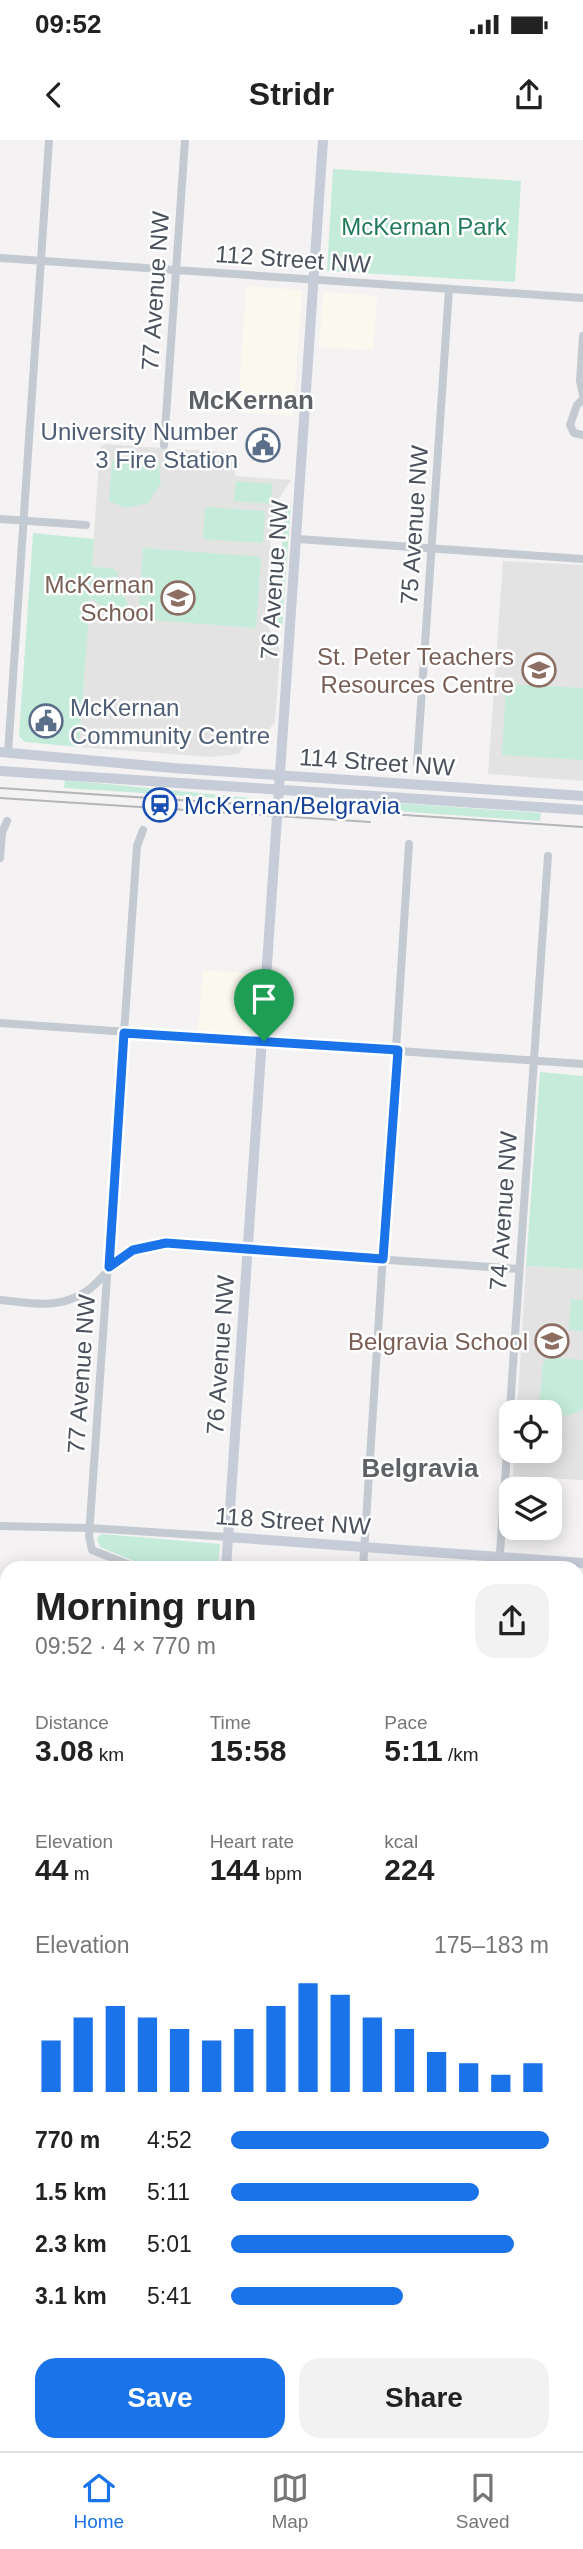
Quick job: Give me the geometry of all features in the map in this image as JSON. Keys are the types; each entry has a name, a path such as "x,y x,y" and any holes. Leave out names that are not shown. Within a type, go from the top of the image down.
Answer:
{"street":[{"path":"4,752 49,140"},
{"name":"77 Avenue NW","path":"164,445 185,140"},
{"name":"76 Avenue NW","path":"226,1561 264,1041 323,140"},
{"name":"112 Street NW","path":"0,258 583,298"},
{"name":"75 Avenue NW","path":"417,763 449,289"},
{"path":"583,336 580,382 583,397 570,425 574,433 583,435"},
{"path":"0,519 86,525"},
{"path":"298,539 583,559"},
{"name":"114 Street NW","path":"4,752 282,776 583,796"},
{"name":"114 Street NW","path":"0,771 583,810"},
{"path":"0,858 2,833 7,821"},
{"name":"77 Avenue NW","path":"120,1561 97,1552 90,1545 89,1528 137,846 143,830"},
{"path":"363,1561 398,1050 409,844"},
{"name":"74 Avenue NW","path":"499,1561 548,856"},
{"path":"0,1023 583,1064"},
{"path":"0,1300 64,1302 87,1291 109,1267 130,1251 157,1244 519,1269"},
{"name":"118 Street NW","path":"0,1526 89,1528 228,1537 489,1561"}],"shaded area":[{"path":"246,286 302,290 293,416 238,412"},
{"path":"323,292 377,296 373,350 319,347"},
{"name":"McKernan School","path":"104,444 236,453 235,476 291,480 273,508 265,621 280,650 275,723 266,732 247,740 239,754 213,757 79,747 100,448"},
{"name":"St. Peter Teachers Resources Centre","path":"503,561 583,565 583,781 488,774"},
{"path":"203,970 258,974 255,1034 198,1032"},
{"name":"Belgravia School","path":"526,1266 583,1269 583,1480 513,1476 514,1463 562,1463 562,1400 518,1400"}],"green space":[{"name":"McKernan Park","path":"333,169 521,181 515,282 327,271"},
{"path":"118,457 158,460 161,483 148,503 126,508 109,501 112,462"},
{"path":"236,481 272,484 271,504 234,501"},
{"path":"291,503 282,630 277,620 284,513"},
{"path":"205,507 265,511 263,543 203,539"},
{"path":"33,533 94,539 92,567 112,568 118,573 118,588 128,603 127,611 119,617 90,598 79,747 25,742 19,736"},
{"path":"143,548 261,557 256,628 138,619"},
{"path":"506,684 583,688 583,760 502,755"},
{"path":"65,780 251,798 251,800 64,788"},
{"path":"395,803 541,813 540,821 395,811"},
{"path":"540,1072 583,1076 583,1269 526,1266"},
{"path":"571,1299 583,1300 583,1331 569,1330"},
{"path":"549,1357 583,1360 583,1409 562,1416 562,1400 540,1400 543,1363"},
{"path":"102,1534 220,1544 219,1561 134,1561 100,1547 97,1538"}],"tram line":[{"path":"0,788 583,827"},
{"path":"0,798 370,822"}],"place":[{"name":"University Number 3 Fire Station","path":"263,445"},
{"name":"McKernan School","path":"178,598"},
{"name":"St. Peter Teachers Resources Centre","path":"539,670"},
{"name":"McKernan Community Centre","path":"46,721"},
{"name":"McKernan/Belgravia","path":"160,805"},
{"name":"Belgravia School","path":"552,1341"}],"district":[{"name":"McKernan","path":"251,400"},
{"name":"Belgravia","path":"420,1468"}],"route":[{"path":"124,1033 264,1041 398,1050 383,1259 166,1243 133,1250 109,1267 124,1033"}]}
